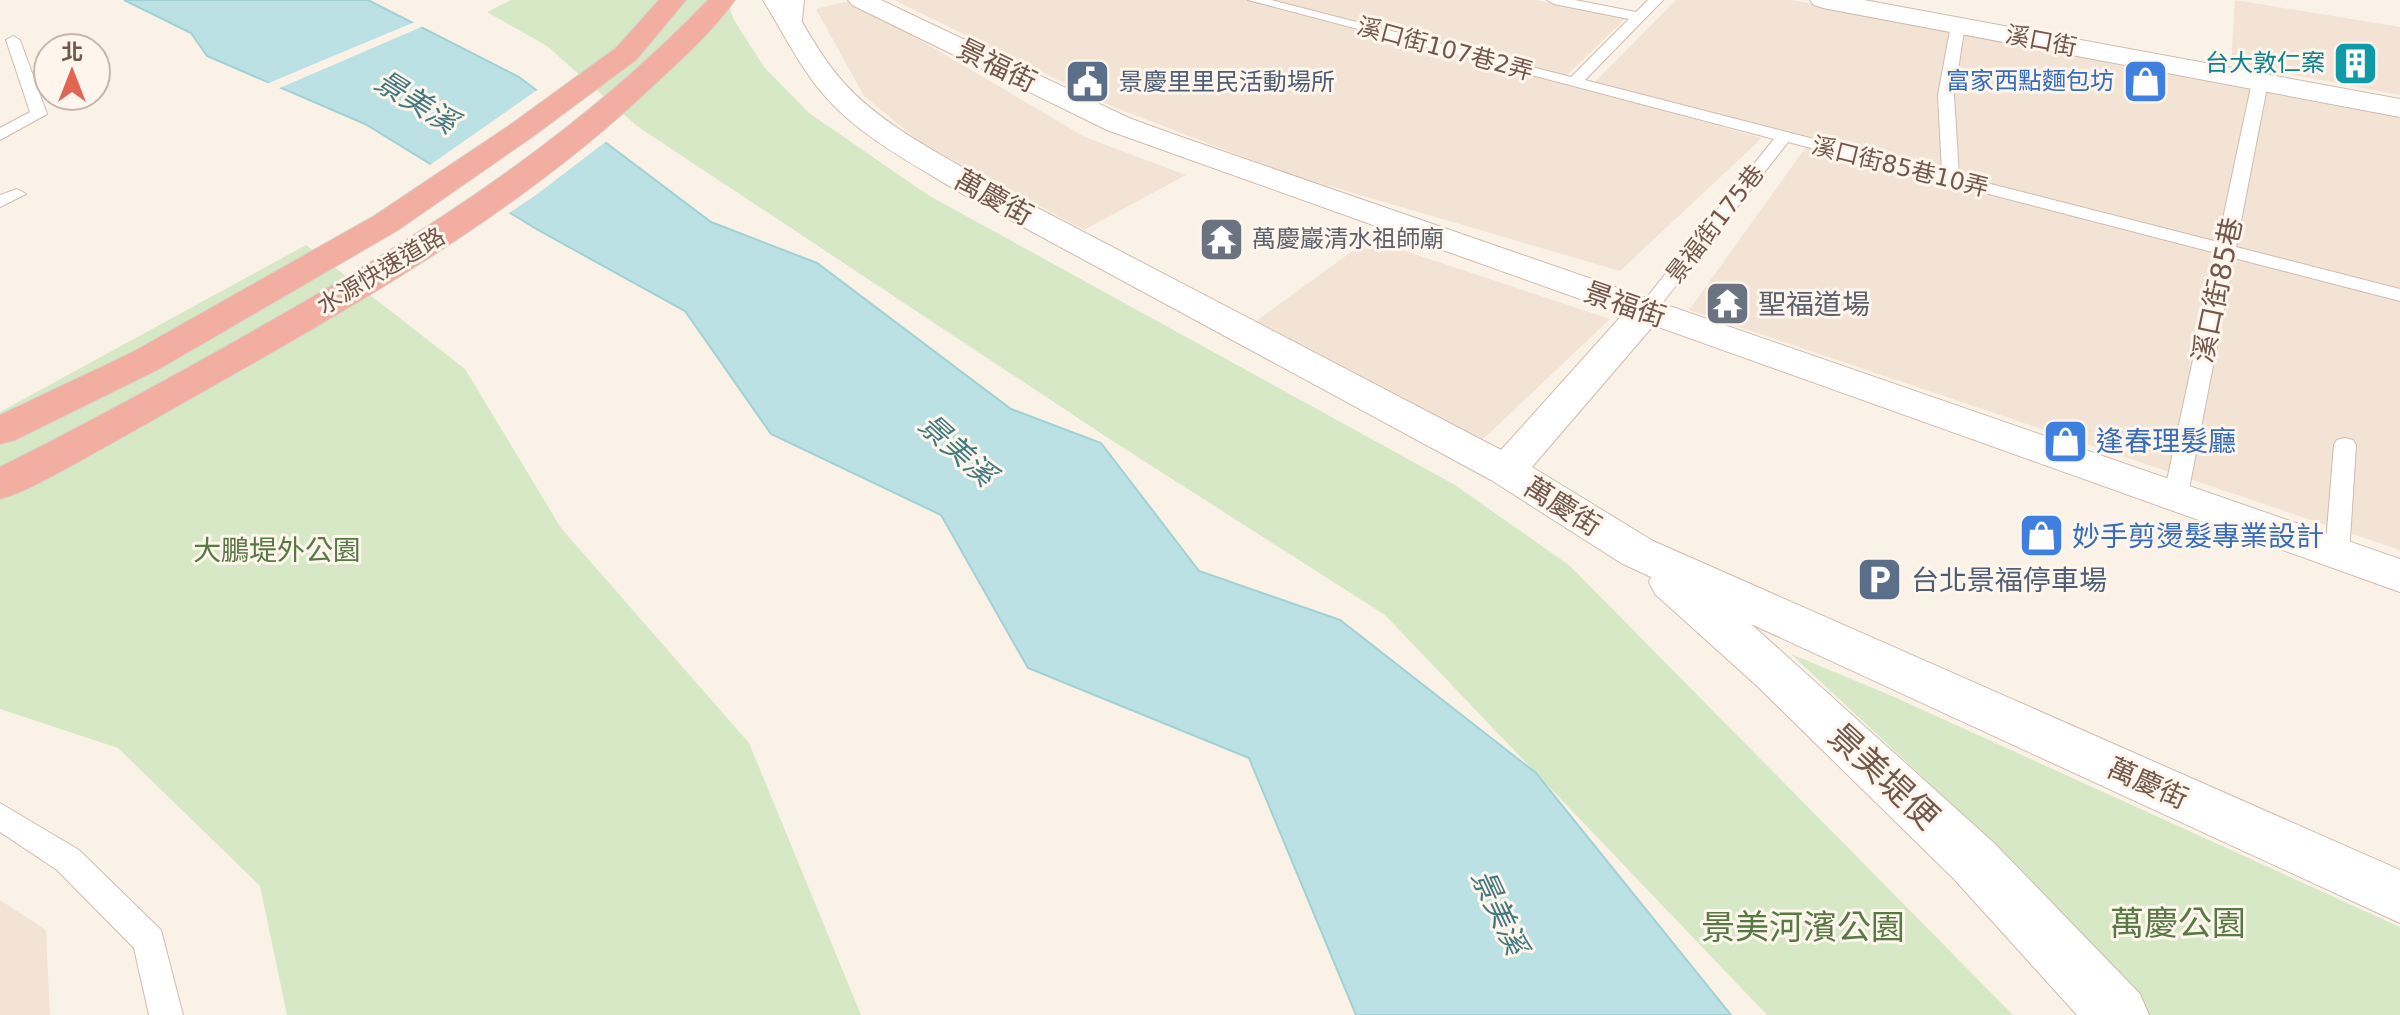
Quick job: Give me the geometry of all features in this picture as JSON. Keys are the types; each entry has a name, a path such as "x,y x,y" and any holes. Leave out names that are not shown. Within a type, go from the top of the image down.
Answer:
{"highway":[{"name":"水源快速道路","path":"0,431 145,361 386,223 626,54 673,0"},
{"name":"水源快速道路","path":"0,485 119,425 409,257 515,184 600,117 680,49 722,0"}],"street":[{"name":"景福街","path":"863,0 1118,124 2400,576"},
{"name":"溪口街","path":"1823,0 2400,108"},
{"name":"萬慶街","path":"785,7 814,64 846,102 901,143 977,189 1506,470 1637,552 2400,897"},
{"path":"1506,470 1646,311"},
{"name":"景美堤便","path":"1637,552 1774,672 1974,861 2118,1015"}],"lane":[{"name":"溪口街107巷2弄","path":"1255,0 1574,83"},
{"path":"1554,0 1639,17"},
{"path":"1574,83 1656,0"},
{"path":"1951,180 1946,95 1958,25"},
{"path":"0,135 39,114 13,40"},
{"name":"溪口街85巷","path":"2175,499 2260,82"},
{"name":"溪口街85巷10弄","path":"1574,83 2400,295"},
{"name":"景福街175巷","path":"1646,311 1784,137"},
{"path":"2337,555 2345,445"},
{"path":"0,816 68,860 149,941 166,1015"}],"shaded area":[{"path":"852,0 1085,137 1186,175 1084,230 920,142 864,96 816,9"},
{"path":"894,0 1249,0 1385,33 1762,138 1620,271 1285,173 1111,106"},
{"path":"1268,0 1536,0 1626,18 1565,77"},
{"path":"1676,0 1792,0 2400,117 2400,550 1689,310 1811,140 1594,83"},
{"path":"2235,0 2400,27 2400,95 2231,63"},
{"path":"1369,239 1610,319 1479,443 1255,322"},
{"path":"0,900 46,930 50,1015 0,1015"}],"green space":[{"name":"景美河濱公園","path":"511,0 727,0 734,20 764,67 809,113 928,195 1455,485 1570,566 2013,1015 1767,1015 1385,615 1108,438 637,126 547,46 487,12"},
{"name":"大鵬堤外公園","path":"306,245 465,369 561,528 749,743 861,1015 287,1015 260,886 118,748 0,709 0,412"},
{"name":"萬慶公園","path":"1791,654 1892,696 2400,927 2400,1015 2139,1015 1959,811"}],"water":[{"name":"景美溪","path":"124,0 368,0 519,77 711,222 817,263 1011,409 1101,443 1199,571 1340,620 1536,773 1731,1015 1356,1015 1249,758 1028,668 941,515 771,434 685,311 538,230 365,124 207,56 191,33"}],"pier":[{"path":"417,21 426,25 275,90 264,85"},
{"path":"540,88 608,140 506,215 427,167"}],"place":[{"name":"台大敦仁案","path":"2356,63"},
{"name":"富家西點麵包坊","path":"2145,81"},
{"name":"景慶里里民活動場所","path":"1088,82"},
{"name":"萬慶巖清水祖師廟","path":"1221,239"},
{"name":"聖福道場","path":"1727,304"},
{"name":"逢春理髮廳","path":"2065,441"},
{"name":"妙手剪燙髮專業設計","path":"2041,536"},
{"name":"台北景福停車場","path":"1880,580"}]}
